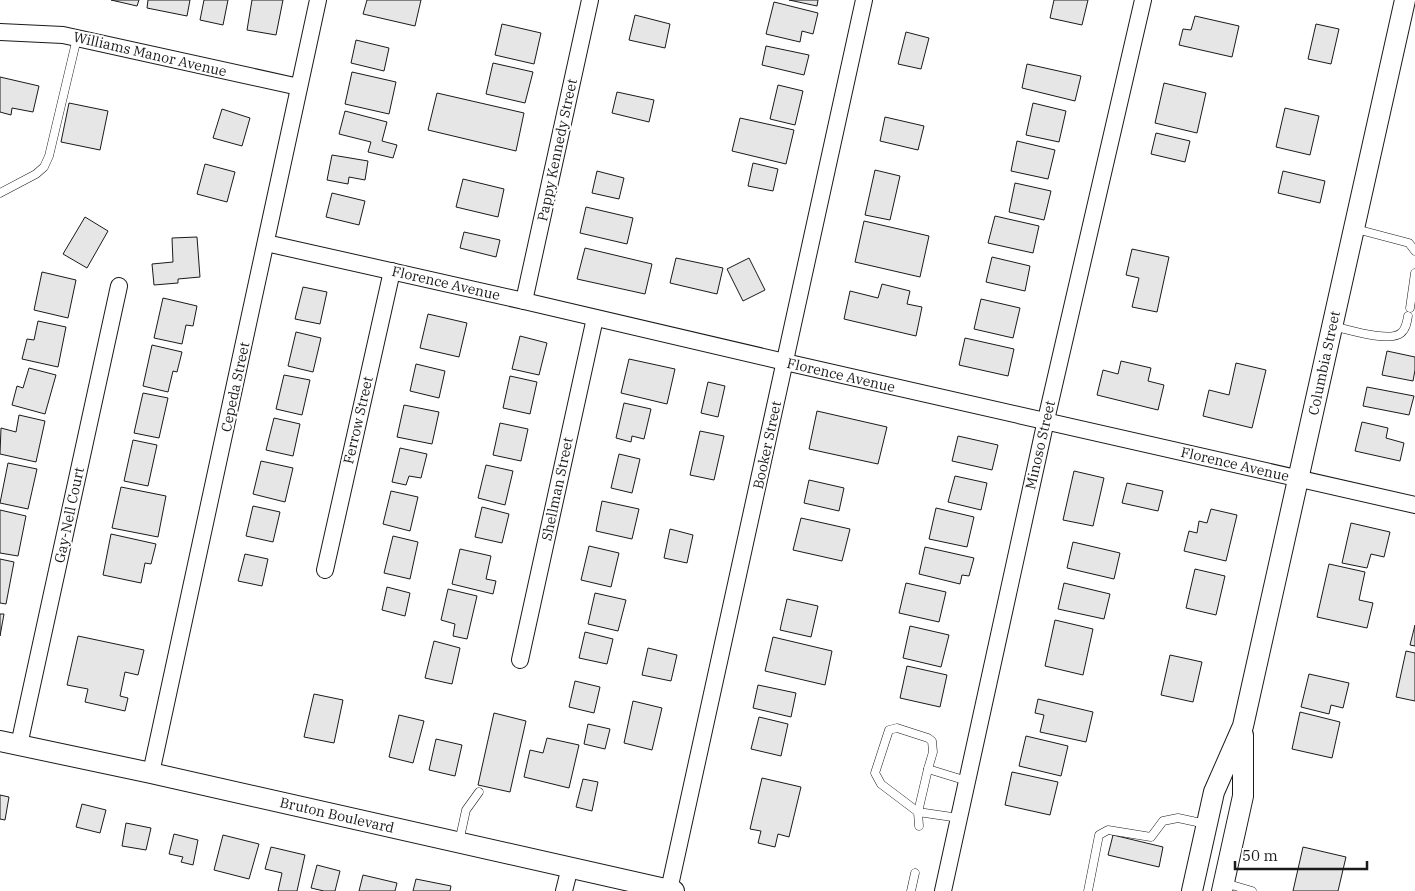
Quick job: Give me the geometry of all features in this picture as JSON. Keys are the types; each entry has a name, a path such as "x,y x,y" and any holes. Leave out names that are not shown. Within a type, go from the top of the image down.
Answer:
{"street":[{"name":"Cepeda Street","path":"151,773 318,0"},
{"name":"Pappy Kennedy Street","path":"524,301 590,0"},
{"name":"Booker Street","path":"672,890 864,0"},
{"name":"Minoso Street","path":"943,891 1046,420 1143,0"},
{"name":"Columbia Street","path":"1192,891 1214,792 1243,726 1404,0"},
{"name":"Williams Manor Avenue","path":"0,32 63,35 299,87"},
{"name":"Florence Avenue","path":"266,243 1415,505"},
{"name":"Ferrow Street","path":"325,570 392,271"},
{"name":"Gay-Nell Court","path":"9,743 118,286"},
{"name":"Shellman Street","path":"520,660 595,318"},
{"name":"Columbia Street","path":"1222,887 1243,796 1243,726"},
{"name":"Bruton Boulevard","path":"9,743 672,890"},
{"path":"564,891 570,867"}],"lane":[{"path":"0,193 36,174 44,167 49,156 77,38"},
{"path":"1354,228 1409,243 1415,250"},
{"path":"1332,326 1391,337 1401,333 1405,328 1409,312 1415,273"},
{"path":"919,826 918,812 933,752 932,741 897,728 889,730 875,773 881,784 918,812 959,818"},
{"path":"928,770 967,780"},
{"path":"459,842 466,810 480,792"},
{"path":"1088,891 1099,835 1103,832 1108,830 1151,837 1163,821 1178,818 1207,824"},
{"path":"911,891 915,873"},
{"path":"1222,887 1252,891"}],"building":[{"path":"111,0 139,0 137,6"},
{"path":"148,0 190,0 187,16 147,8"},
{"path":"204,0 228,0 223,25 200,20"},
{"path":"252,0 283,0 276,35 247,30"},
{"path":"367,0 421,0 415,26 363,14"},
{"path":"789,0 818,0 817,6"},
{"path":"1054,0 1088,0 1082,25 1050,18"},
{"path":"774,2 818,13 813,34 802,31 800,42 766,34"},
{"path":"635,15 670,24 665,48 629,40"},
{"path":"1195,16 1239,26 1232,57 1179,45 1183,29 1191,30"},
{"path":"502,24 541,33 534,64 495,55"},
{"path":"1316,24 1339,29 1331,64 1308,59"},
{"path":"906,32 929,38 921,69 898,64"},
{"path":"356,40 389,48 384,71 351,63"},
{"path":"766,46 809,55 804,75 762,65"},
{"path":"493,63 533,72 525,103 486,94"},
{"path":"1027,64 1081,76 1075,101 1022,88"},
{"path":"352,72 396,82 389,114 345,104"},
{"path":"0,77 39,86 33,112 12,108 11,115 0,112"},
{"path":"1164,83 1206,93 1197,133 1155,123"},
{"path":"778,85 803,91 795,125 770,119"},
{"path":"617,92 654,100 649,122 612,113"},
{"path":"437,93 524,113 516,151 428,130"},
{"path":"69,103 108,111 100,150 61,142"},
{"path":"1033,103 1066,111 1059,142 1026,135"},
{"path":"1285,108 1319,116 1310,155 1276,147"},
{"path":"222,109 250,118 242,146 213,138"},
{"path":"345,111 387,122 382,141 397,145 393,158 368,152 371,142 339,134"},
{"path":"885,117 924,126 918,150 880,141"},
{"path":"740,118 794,130 786,164 732,151"},
{"path":"1156,133 1190,141 1185,162 1151,154"},
{"path":"1017,141 1055,150 1048,179 1011,171"},
{"path":"332,155 368,161 365,180 349,177 348,184 327,180"},
{"path":"753,163 778,169 773,191 748,186"},
{"path":"205,164 235,172 227,202 197,194"},
{"path":"875,170 900,176 890,220 865,215"},
{"path":"597,171 624,178 619,199 592,193"},
{"path":"1283,171 1325,181 1320,203 1278,193"},
{"path":"463,179 504,189 498,217 456,207"},
{"path":"1015,183 1051,191 1044,220 1009,212"},
{"path":"332,193 365,201 359,225 326,217"},
{"path":"586,207 633,218 627,244 580,233"},
{"path":"995,216 1039,226 1033,253 988,243"},
{"path":"85,217 108,231 87,268 63,254"},
{"path":"864,221 929,236 920,277 855,262"},
{"path":"464,232 500,240 496,257 460,248"},
{"path":"197,237 200,277 178,279 178,283 154,285 152,264 173,262 172,238"},
{"path":"585,248 652,264 645,294 577,279"},
{"path":"1132,249 1169,257 1157,312 1132,307 1139,278 1126,275"},
{"path":"992,257 1030,266 1025,291 986,282"},
{"path":"676,258 723,268 717,294 670,283"},
{"path":"749,258 765,290 743,301 727,269"},
{"path":"42,272 76,280 68,318 34,310"},
{"path":"882,284 910,291 907,304 922,307 916,336 844,319 850,291 878,298"},
{"path":"303,287 327,292 320,324 295,319"},
{"path":"163,298 197,306 193,326 186,325 182,344 154,338"},
{"path":"981,299 1020,308 1013,338 974,329"},
{"path":"428,314 467,323 459,357 420,348"},
{"path":"38,321 66,327 58,367 22,359 27,339 34,340"},
{"path":"296,332 321,338 313,372 288,366"},
{"path":"520,336 547,343 539,375 512,369"},
{"path":"965,338 1014,349 1008,376 959,365"},
{"path":"152,345 182,352 177,372 173,371 168,392 143,386"},
{"path":"1387,351 1415,357 1413,381 1382,375"},
{"path":"629,359 675,369 667,404 621,393"},
{"path":"1121,361 1151,368 1148,381 1164,385 1158,410 1097,395 1103,370 1118,374"},
{"path":"1236,363 1266,370 1252,428 1203,416 1209,390 1229,395"},
{"path":"416,364 445,371 439,398 410,391"},
{"path":"29,368 56,375 45,414 12,405 17,386 23,388"},
{"path":"284,375 310,380 302,415 276,409"},
{"path":"510,376 537,382 530,414 503,408"},
{"path":"708,382 725,386 718,417 701,413"},
{"path":"1367,387 1414,396 1409,415 1363,406"},
{"path":"143,393 168,398 159,438 134,433"},
{"path":"624,403 651,409 644,439 632,436 631,442 616,438"},
{"path":"404,405 439,412 432,444 397,437"},
{"path":"817,411 887,427 878,464 809,449"},
{"path":"19,415 45,421 36,462 0,454 1,428 16,432"},
{"path":"274,418 300,424 293,456 266,450"},
{"path":"1362,422 1388,428 1386,438 1404,443 1400,461 1355,451"},
{"path":"500,423 528,429 521,461 493,455"},
{"path":"700,431 724,436 714,480 690,475"},
{"path":"958,436 998,445 992,470 952,461"},
{"path":"133,440 157,445 148,486 124,481"},
{"path":"400,448 427,454 421,478 409,476 406,485 392,482"},
{"path":"619,454 640,459 632,493 611,488"},
{"path":"261,461 293,468 285,502 253,494"},
{"path":"8,463 37,469 28,509 0,503"},
{"path":"486,465 513,471 505,505 478,498"},
{"path":"1074,471 1104,478 1093,526 1063,520"},
{"path":"955,476 987,483 981,510 948,502"},
{"path":"809,480 844,488 839,511 804,503"},
{"path":"1127,483 1163,491 1158,511 1122,503"},
{"path":"121,487 166,496 158,537 112,528"},
{"path":"391,491 418,497 410,531 383,524"},
{"path":"602,501 639,509 632,539 596,531"},
{"path":"253,506 280,512 273,542 246,536"},
{"path":"482,507 509,514 502,543 475,537"},
{"path":"936,508 974,517 967,547 929,539"},
{"path":"1211,509 1237,515 1226,561 1184,551 1189,531 1197,533 1199,521 1207,523"},
{"path":"0,510 26,516 18,556 0,553"},
{"path":"801,518 850,529 842,561 793,550"},
{"path":"1351,523 1390,532 1384,557 1371,554 1367,568 1342,563"},
{"path":"670,529 693,535 687,563 664,558"},
{"path":"111,534 156,544 151,564 145,563 141,583 103,575"},
{"path":"393,536 418,542 410,579 384,573"},
{"path":"1073,542 1120,553 1114,579 1067,568"},
{"path":"589,546 619,553 611,587 581,580"},
{"path":"925,547 974,558 969,576 962,575 960,584 919,574"},
{"path":"460,549 491,556 486,579 496,581 493,594 452,584"},
{"path":"245,554 268,559 262,586 238,581"},
{"path":"0,559 14,562 6,604 0,603"},
{"path":"1329,564 1365,572 1359,600 1373,603 1367,628 1317,617"},
{"path":"1195,569 1225,576 1216,615 1186,608"},
{"path":"906,583 946,592 939,622 899,613"},
{"path":"1064,583 1110,594 1104,619 1058,609"},
{"path":"387,587 410,593 405,616 382,610"},
{"path":"448,589 477,596 467,639 453,636 455,624 441,620"},
{"path":"595,593 626,600 618,631 588,624"},
{"path":"787,599 818,606 811,637 780,630"},
{"path":"0,614 4,614 0,636"},
{"path":"1055,620 1093,629 1083,675 1045,666"},
{"path":"1415,625 1415,646 1410,645"},
{"path":"910,626 949,635 941,667 903,658"},
{"path":"585,632 613,639 607,664 579,658"},
{"path":"78,636 144,650 138,675 125,672 120,696 128,698 125,711 85,702 88,689 67,685"},
{"path":"773,637 832,651 825,685 765,671"},
{"path":"434,641 460,648 452,684 425,678"},
{"path":"648,648 677,655 671,681 642,675"},
{"path":"1406,651 1415,653 1415,701 1396,697"},
{"path":"1170,655 1202,662 1193,702 1161,695"},
{"path":"907,666 947,675 940,707 900,698"},
{"path":"1309,674 1349,683 1343,708 1331,705 1329,714 1301,707"},
{"path":"575,681 600,687 594,713 569,707"},
{"path":"758,685 796,693 791,717 753,708"},
{"path":"314,694 343,700 334,743 304,737"},
{"path":"1038,699 1093,712 1086,742 1040,732 1044,715 1035,713"},
{"path":"633,701 662,708 652,750 624,743"},
{"path":"1300,712 1340,722 1332,758 1292,749"},
{"path":"494,713 526,721 510,792 478,785"},
{"path":"399,715 424,721 413,763 389,757"},
{"path":"759,717 788,724 781,756 751,749"},
{"path":"588,724 610,729 605,749 584,744"},
{"path":"1026,736 1068,746 1061,776 1019,766"},
{"path":"547,738 579,745 569,788 524,777 530,750 543,753"},
{"path":"436,739 462,745 455,776 429,770"},
{"path":"1012,772 1058,782 1050,815 1005,805"},
{"path":"762,778 801,787 789,837 778,834 775,847 758,843 761,831 750,829"},
{"path":"583,779 598,782 592,811 576,807"},
{"path":"0,795 9,797 5,820 0,819"},
{"path":"82,804 106,810 100,833 76,827"},
{"path":"126,823 151,828 146,850 122,846"},
{"path":"174,834 198,840 193,865 181,862 183,857 169,854"},
{"path":"223,835 259,844 249,879 214,870"},
{"path":"1113,835 1163,847 1159,867 1108,855"},
{"path":"271,847 305,855 297,891 278,891 282,873 265,869"},
{"path":"1303,847 1346,857 1338,891 1293,891"},
{"path":"317,865 340,871 335,891 311,888"},
{"path":"363,875 397,883 395,891 359,891"},
{"path":"416,879 451,886 450,891 413,891"}]}
